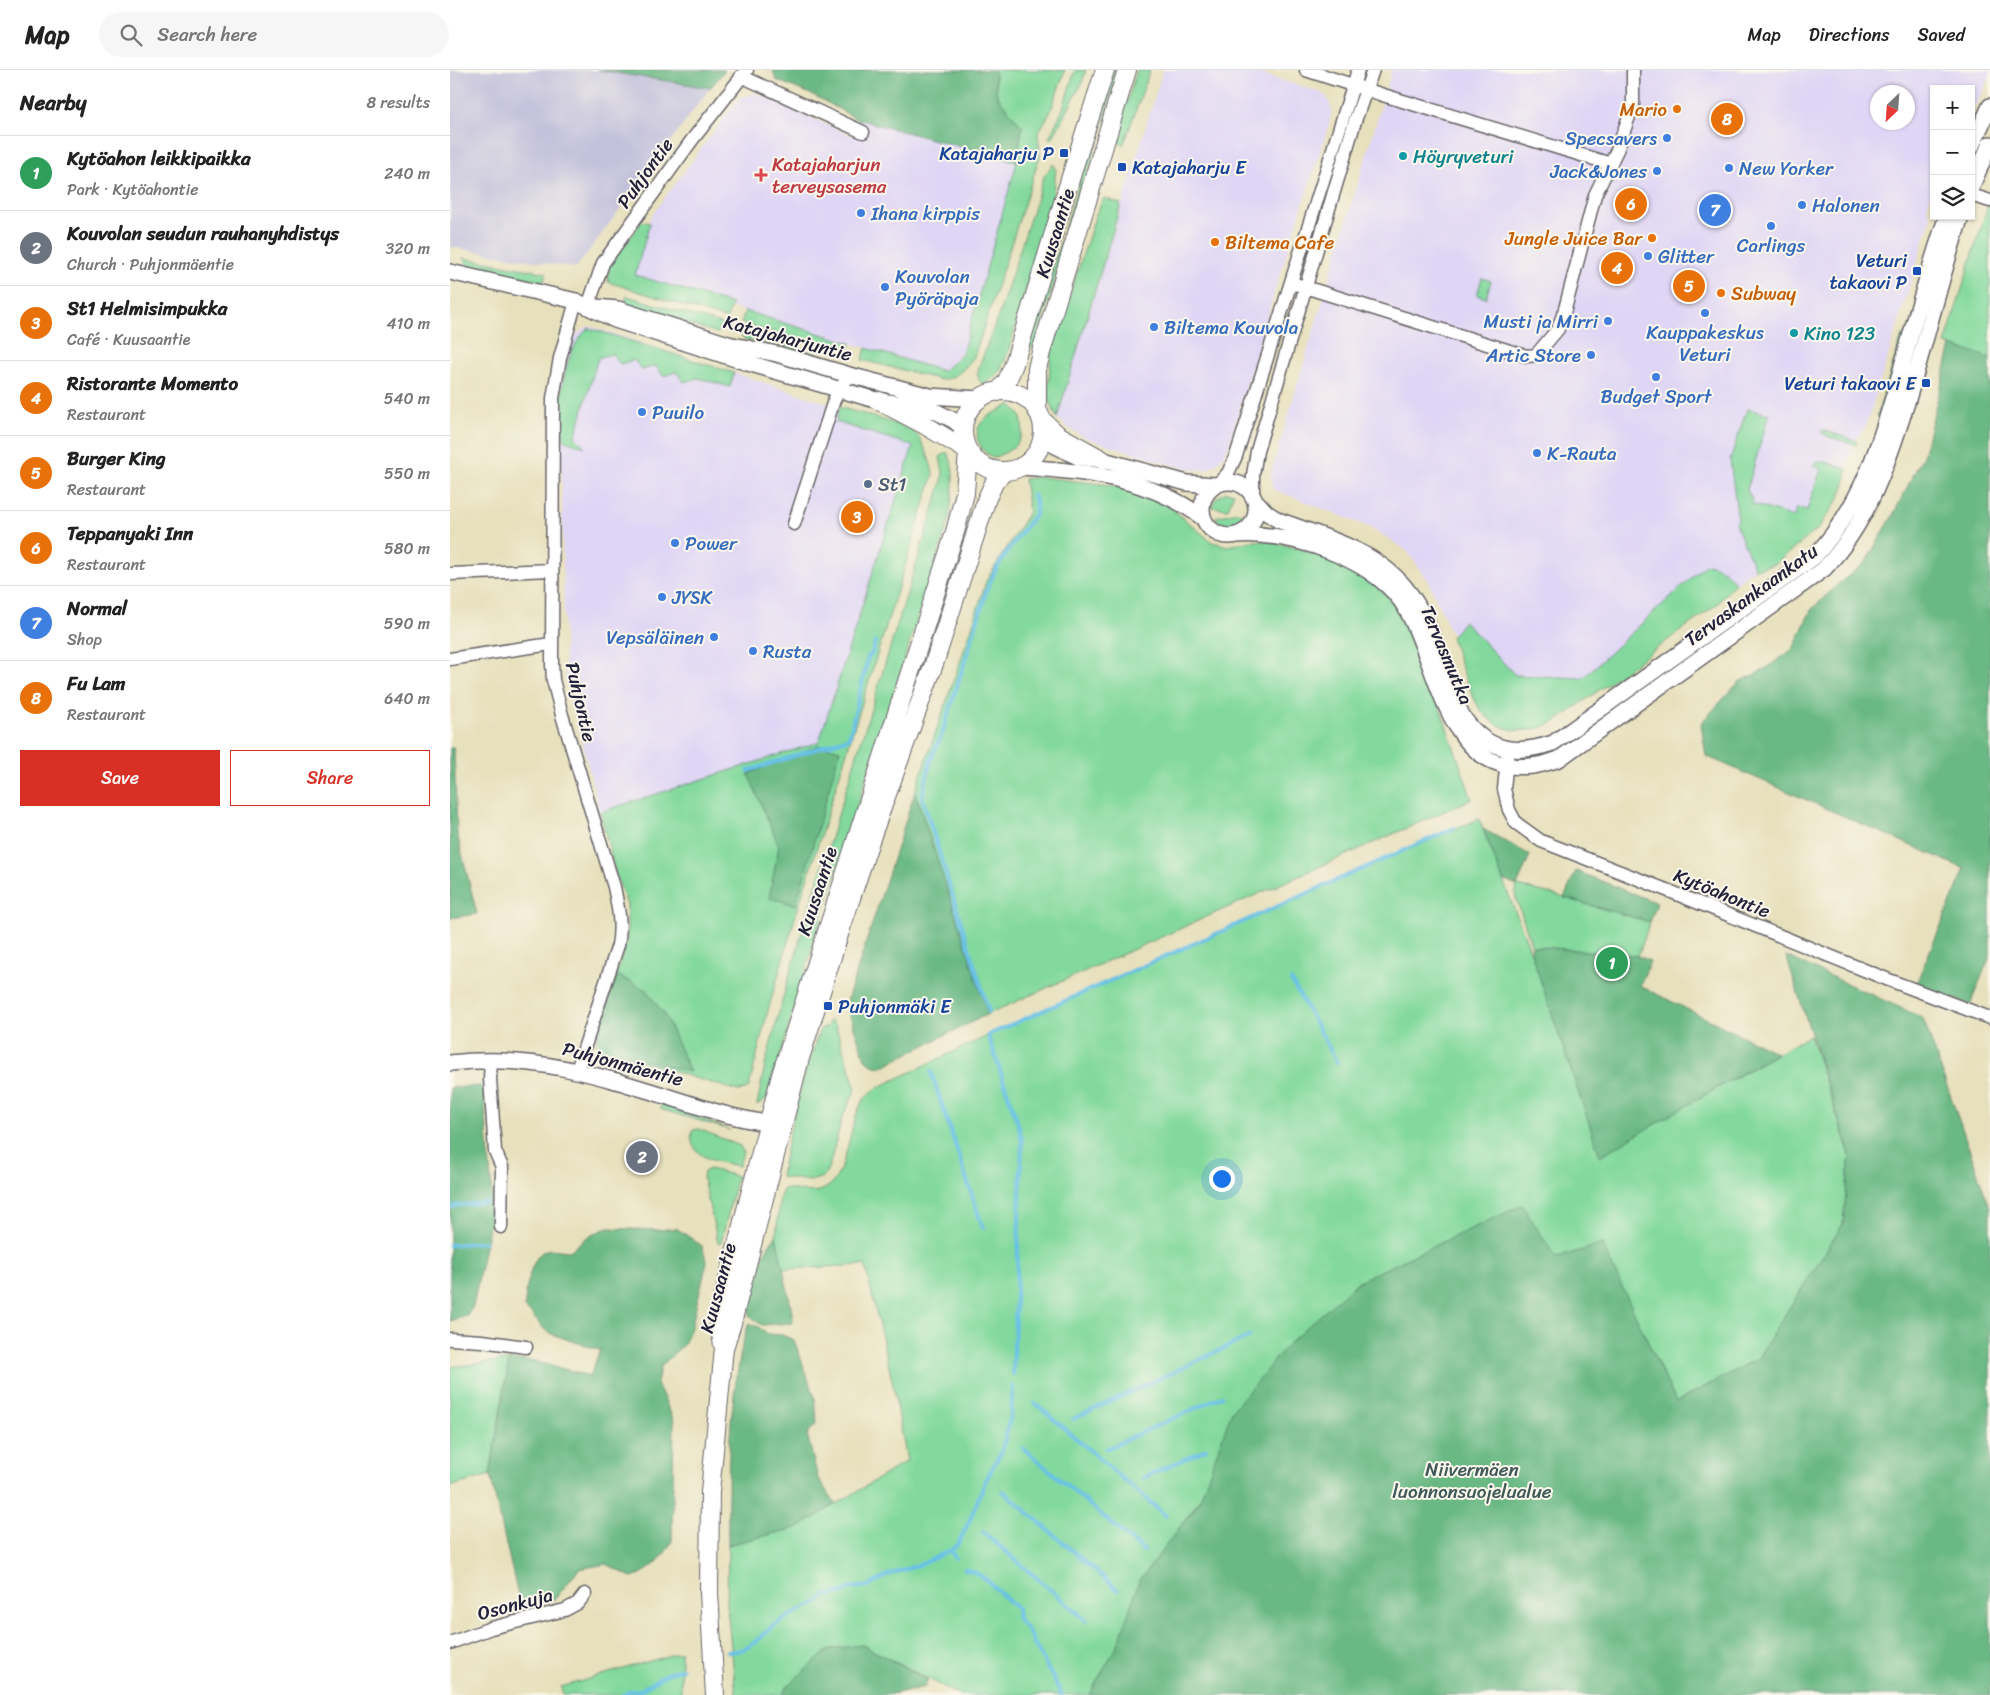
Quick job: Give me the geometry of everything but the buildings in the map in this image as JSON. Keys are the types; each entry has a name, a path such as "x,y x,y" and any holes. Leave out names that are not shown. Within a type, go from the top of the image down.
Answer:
{"main road":[{"name":"Kuusaantie","path":"998,392 1007,381 1014,364 1105,70"},
{"name":"Kuusaantie","path":"1039,415 1038,369 1041,352 1127,70"},
{"path":"1039,415 1042,439 1035,455 1013,469 994,470 984,466 975,460 968,450 963,436 963,428 970,409 980,400 998,392 1007,392 1024,398 1058,435 1103,460"},
{"path":"879,401 968,450"},
{"name":"Kuusaantie","path":"715,1695 709,1593 710,1492 724,1348 732,1322 775,1125 879,764 955,532 965,493 968,450"},
{"name":"Kuusaantie","path":"775,1125 800,1058 871,838 931,674 980,516 995,481 1013,469"}],"street":[{"path":"1306,70 1611,164"},
{"path":"1203,518 1203,500 1208,491 1228,473 1236,456 1358,70"},
{"path":"1013,469 1078,472 1122,480 1169,497 1203,518 1212,530 1227,536 1234,535 1248,528 1256,514 1253,475 1257,451 1355,121 1373,70"},
{"path":"1292,283 1516,353 1527,356 1536,355 1558,329 1565,309 1595,195 1611,164 1634,105 1633,70"},
{"path":"744,73 863,132"},
{"name":"Puhjontie","path":"577,1070 618,945 620,916 614,887 554,680 551,644 554,398 560,358 582,304 603,263 692,140 744,73"},
{"path":"1975,139 1990,106"},
{"path":"1975,179 1990,144"},
{"path":"1975,196 1990,201"},
{"name":"Tervaskankaankatu","path":"1508,749 1535,749 1553,743 1813,558 1829,541 1850,510 1872,462 1893,399 1946,220"},
{"name":"Tervaskankaankatu","path":"1506,765 1537,766 1559,759 1824,569 1841,551 1866,510 1886,466 1909,397 1960,220"},
{"name":"Katajaharjuntie","path":"450,272 546,293 582,304 615,320 840,390 879,401 913,405 937,412 953,420 963,428"},
{"name":"Katajaharjuntie","path":"582,304 618,309 728,344 777,354 930,396 980,400"},
{"path":"794,524 834,400 849,375"},
{"path":"1042,439 1078,457 1103,460 1187,483 1217,484 1228,481 1236,482 1244,486 1254,498"},
{"name":"Tervasmutka","path":"1254,498 1267,514 1278,520 1355,550 1375,560 1390,572 1415,601 1424,618 1464,718 1484,738 1508,749"},
{"name":"Tervasmutka","path":"1234,535 1253,533 1269,535 1309,545 1365,568 1384,582 1400,598 1411,615 1452,718 1461,734 1484,757 1506,765"},
{"path":"450,574 552,570"},
{"path":"450,659 551,644"},
{"name":"Kytöahontie","path":"1508,749 1504,789 1509,810 1516,823 1541,841 1889,980 1990,1018"},
{"path":"491,1060 490,1078 495,1151 502,1166 501,1227"},
{"name":"Puhjonmäentie","path":"450,1063 491,1060 550,1064 577,1070 726,1114 775,1125"},
{"path":"450,1339 474,1340 526,1347"},
{"name":"Osonkuja","path":"450,1643 491,1628 565,1610 578,1603 585,1594"}],"shaded area":[{"path":"450,70 598,70 710,88 576,268 450,247"},
{"path":"1163,70 1248,70 1317,91 1326,96 1332,109 1330,121 1277,284 1229,445 1224,455 1216,464 1207,469 1199,470 1175,466 1086,438 1070,429 1057,418"},
{"name":"Kauppakeskus Veturi","path":"1392,70 1990,70 1990,77 1975,106 1975,85 1930,85 1930,198 1927,208 1930,220 1866,426 1854,443 1839,487 1775,564 1755,569 1564,711 1485,710 1428,580 1407,551 1374,529 1273,489 1271,473"},
{"path":"756,93 852,136 857,119 1017,162 962,354 943,371 621,274 652,215 739,98"},
{"path":"589,326 839,407 916,436 819,742 600,812 565,675 560,386 573,337"}],"green space":[{"path":"598,70 725,70 710,88"},
{"path":"773,70 994,70 997,96 1022,127 1017,162 857,119 815,96 776,80"},
{"path":"994,70 1065,70 1050,113 1038,133 1040,156 974,357 956,375 942,380 862,360 866,348 943,371 962,354 1017,162 1022,127 997,96"},
{"path":"1075,70 1086,70 1082,83 1052,139 1049,138 1062,111"},
{"path":"1114,70 1119,70 1034,348 1028,347"},
{"path":"1137,70 1150,70 1124,144 1119,143 1120,124"},
{"path":"1053,164 1056,168 1053,194 1008,353 999,373 983,385 978,377 979,367 1000,311 1044,176"},
{"path":"1104,198 1121,204 1057,418 1050,403 1048,390 1051,354 1096,214"},
{"path":"1990,198 1990,358 1945,344"},
{"path":"642,221 650,223 635,275 732,304 727,319 608,282 609,267"},
{"path":"463,258 546,273 544,282 469,266"},
{"path":"1482,278 1491,281 1486,298 1477,295"},
{"path":"627,296 725,325 724,329 717,333 624,304"},
{"path":"745,311 851,343 848,354 741,323"},
{"path":"589,328 734,373 730,387 698,378 684,382 676,372 663,376 656,366 642,370 634,360 620,364 612,354 598,358 575,437 585,447 564,440 560,413 563,380 573,350 580,337"},
{"path":"740,330 775,340 773,346 746,340 741,336"},
{"path":"1902,335 1905,336 1880,417 1877,416"},
{"path":"785,344 832,358 831,362 783,349"},
{"path":"1951,346 1990,358 1990,956 1970,1005 1915,986 1965,869 1706,756 1701,723 1739,682 1762,671 1793,649 1811,610 1837,585 1865,563 1892,517 1923,456"},
{"path":"1010,404 1016,409 1022,421 1023,428 1019,441 1006,452 993,458 987,454 979,443 977,432 983,421"},
{"path":"839,407 891,422 916,434 927,454 933,476 794,921 767,1014 749,1087 738,1091 599,1049 596,1038 627,940 627,905 616,875 600,812 819,742 913,446 836,422"},
{"path":"1747,409 1769,414 1747,490 1752,504 1794,517 1797,508 1807,510 1821,469 1813,466 1815,462 1826,462 1847,469 1845,484 1838,500 1818,529 1775,564 1755,569 1735,523 1738,520 1730,460"},
{"path":"1822,430 1857,441 1856,445 1829,437 1822,433"},
{"path":"947,452 953,476 949,520 818,929 772,1083 766,1099 757,1105 765,1065 808,912 942,481 943,472 940,457"},
{"path":"1041,477 1110,485 1151,497 1170,507 1212,542 1228,546 1252,541 1268,541 1320,554 1368,578 1397,605 1414,634 1472,799 988,1014 915,792 986,581 1029,512 1024,479"},
{"path":"1226,492 1234,493 1228,509 1212,507 1216,498"},
{"path":"970,512 972,513 923,673 900,735 886,766"},
{"path":"1238,512 1244,516 1241,520 1230,525 1222,523 1215,517"},
{"path":"1706,564 1723,570 1735,583 1716,605 1558,720 1529,730 1509,729 1491,720 1478,706 1465,677 1451,637 1464,621 1515,675 1583,678"},
{"path":"1686,654 1690,658 1571,745 1568,740"},
{"path":"819,745 840,750 796,905 769,898 779,846 748,774"},
{"path":"450,748 454,748 457,834 477,914 450,918"},
{"path":"915,792 988,1014 881,1067 872,1065 865,1059 846,1004"},
{"path":"1479,819 1531,952 1600,1155 1810,1035 1850,1155 1843,1224 1757,1359 1676,1402 1602,1245 1600,1245 1107,1664 1089,1695 960,1695 862,1645 789,1684 782,1695 736,1695 727,1607 728,1545 799,1527 907,1461 893,1384 865,1265 783,1269 776,1236 780,1197 784,1188 813,1192 822,1190 831,1184 843,1162 859,1108 865,1098 877,1088 1101,984","holes":["1495,1218 1158,1557 1359,1281"]},
{"path":"1483,829 1530,855 1517,886 1503,880"},
{"path":"1576,871 1657,903 1650,922 1564,898"},
{"path":"1517,886 1650,922 1638,956 1532,946 1515,895"},
{"path":"1532,946 1638,956 1650,961 1640,986 1777,1053 1600,1156 1531,952"},
{"name":"Niivermäen luonnonsuojelualue","path":"1786,956 1923,1018 1990,1208 1990,1695 1089,1695 1119,1642 1139,1581 1199,1502 1232,1411 1289,1343 1359,1281 1522,1205 1556,1258 1602,1244 1676,1402 1757,1359 1843,1224 1850,1155"},
{"path":"617,975 646,990 665,1015 690,1072 609,1051 597,1038"},
{"path":"830,1020 835,1024 856,1089 842,1118 829,1167 823,1177 810,1181 781,1177 792,1121 808,1065 820,1029 827,1027"},
{"path":"482,1087 484,1092 493,1207 473,1306 467,1316 450,1321 450,1088"},
{"path":"662,1103 730,1130 660,1109"},
{"path":"699,1129 740,1146 743,1152 739,1166 711,1160 699,1153 691,1137 693,1130"},
{"path":"710,1169 737,1176 721,1243 718,1243 703,1179 704,1172"},
{"path":"606,1228 658,1230 676,1228 702,1246 707,1262 691,1328 684,1344 660,1367 657,1383 674,1421 672,1541 656,1563 633,1578 606,1564 579,1569 555,1599 521,1608 490,1475 509,1360 534,1361 590,1376 600,1350 554,1335 544,1329 525,1307 526,1293 532,1267 541,1254 548,1249 570,1251 586,1238"},
{"path":"776,1236 793,1323 762,1325 749,1316 754,1285 760,1264 769,1245"},
{"path":"749,1323 768,1334 782,1335 794,1340 815,1398 817,1423 807,1434 818,1478 835,1504 799,1527 728,1545 731,1418 740,1356"},
{"path":"509,1360 490,1475 450,1487 450,1367"},
{"path":"862,1645 928,1680 925,1687 886,1695 782,1695 789,1684 830,1649"},
{"path":"681,1652 681,1695 563,1695 561,1687"}],"waterway":[{"path":"989,1012 922,797 931,759 942,734 986,590 991,578 1012,544 1036,513 1036,503 1033,495"},
{"path":"748,771 849,738 868,657 872,653 875,642"},
{"path":"1013,1374 1022,1141 988,1035 1454,828"},
{"path":"1291,980 1337,1062"},
{"path":"931,1072 983,1228"},
{"path":"450,1208 487,1202"},
{"path":"450,1245 485,1242"},
{"path":"1073,1419 1250,1336"},
{"path":"727,1652 749,1647 776,1624 798,1611 821,1601 824,1596 844,1592 850,1588 869,1586 888,1575 922,1564 953,1549 958,1544 968,1524 986,1480 1002,1450 1011,1415 1013,1386"},
{"path":"1106,1449 1222,1396"},
{"path":"1035,1403 1166,1516"},
{"path":"1023,1448 1144,1551"},
{"path":"1143,1478 1206,1449"},
{"path":"1003,1491 1118,1590"},
{"path":"983,1532 1087,1621"},
{"path":"950,1550 955,1558"},
{"path":"965,1569 987,1580 1017,1608 1018,1619 1026,1628 1062,1695"},
{"path":"623,1695 630,1691 641,1690 666,1674 682,1669"}],"place":[{"name":"Mario","path":"1677,109"},
{"name":"Fu Lam","path":"1727,119"},
{"name":"Specsavers","path":"1667,138"},
{"name":"Katajaharju P","path":"1064,153"},
{"name":"Höyryveturi","path":"1403,156"},
{"name":"Katajaharju E","path":"1122,167"},
{"name":"New Yorker","path":"1729,168"},
{"name":"Jack&Jones","path":"1657,171"},
{"name":"Katajaharjun terveysasema","path":"761,175"},
{"name":"Teppanyaki Inn","path":"1631,204"},
{"name":"Halonen","path":"1802,205"},
{"name":"Normal","path":"1715,210"},
{"name":"Ihana kirppis","path":"861,213"},
{"name":"Carlings","path":"1771,226"},
{"name":"Jungle Juice Bar","path":"1652,238"},
{"name":"Biltema Cafe","path":"1215,242"},
{"name":"Glitter","path":"1648,256"},
{"name":"Ristorante Momento","path":"1617,268"},
{"name":"Veturi takaovi P","path":"1917,271"},
{"name":"Burger King","path":"1689,286"},
{"name":"Kouvolan Pyöräpaja","path":"885,287"},
{"name":"Subway","path":"1721,293"},
{"name":"Kauppakeskus Veturi","path":"1705,313"},
{"name":"Musti ja Mirri","path":"1608,321"},
{"name":"Biltema Kouvola","path":"1154,327"},
{"name":"Kino 123","path":"1794,333"},
{"name":"Artic Store","path":"1591,355"},
{"name":"Budget Sport","path":"1656,377"},
{"name":"Veturi takaovi E","path":"1926,383"},
{"name":"Puuilo","path":"642,412"},
{"name":"K-Rauta","path":"1537,453"},
{"name":"St1","path":"868,484"},
{"name":"St1 Helmisimpukka","path":"857,517"},
{"name":"Power","path":"675,543"},
{"name":"JYSK","path":"662,597"},
{"name":"Vepsäläinen","path":"714,637"},
{"name":"Rusta","path":"753,651"},
{"name":"Kytöahon leikkipaikka","path":"1612,963"},
{"name":"Puhjonmäki E","path":"828,1006"},
{"name":"Kouvolan seudun rauhanyhdistys","path":"642,1157"}]}
